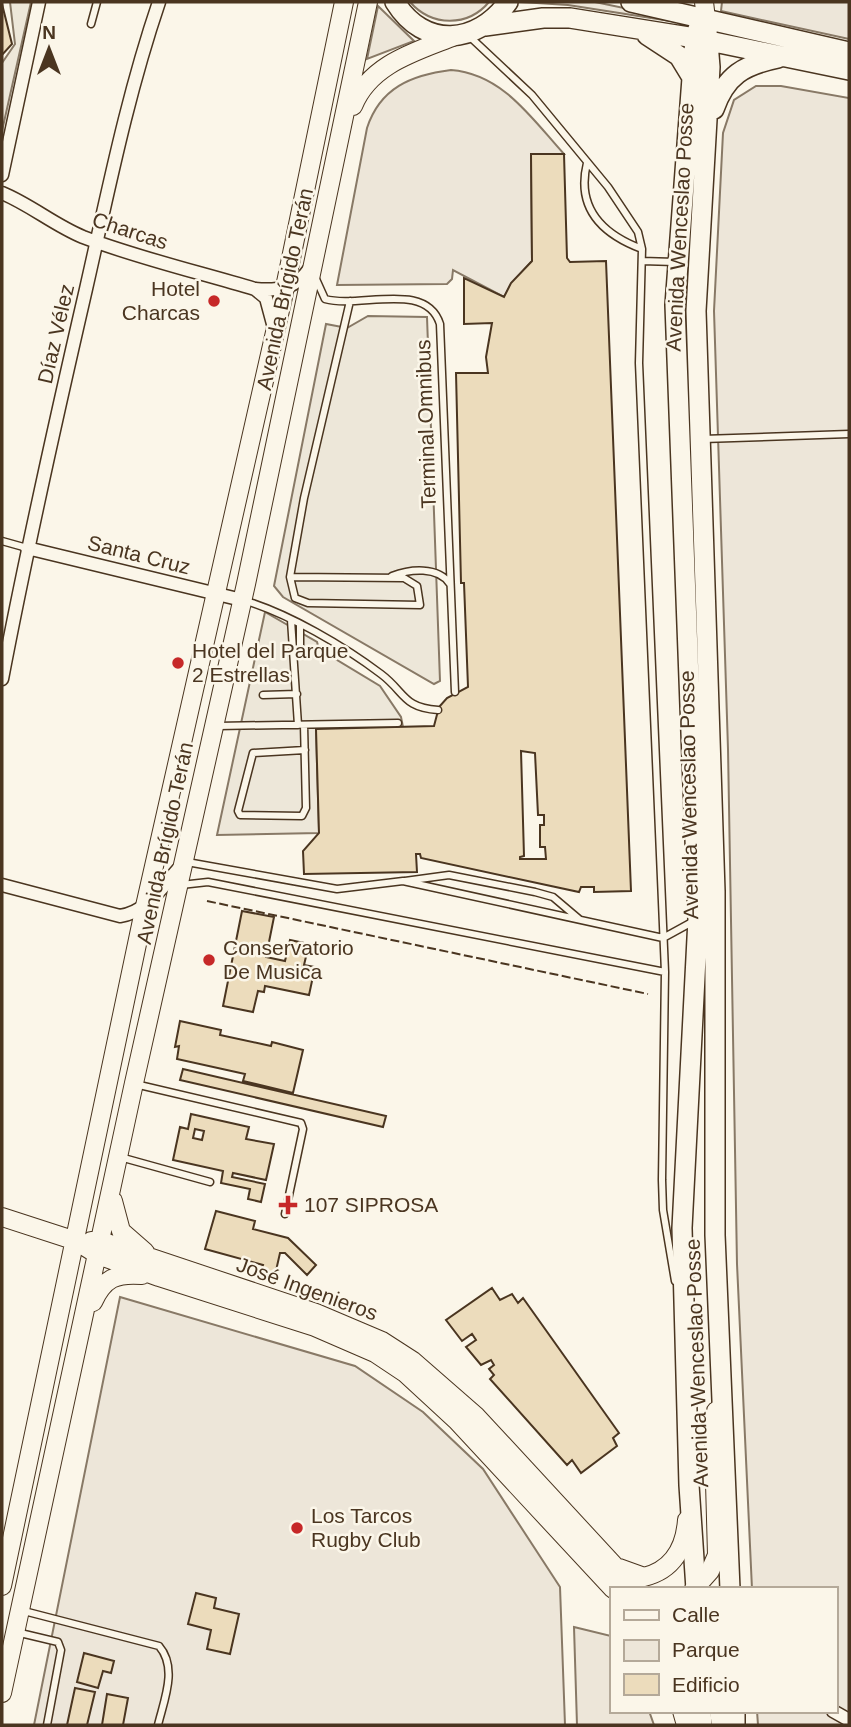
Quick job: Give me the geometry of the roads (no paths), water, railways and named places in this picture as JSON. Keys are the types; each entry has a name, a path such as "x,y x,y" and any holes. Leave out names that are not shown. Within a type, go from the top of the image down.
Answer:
{"main road":[{"name":"Avenida Brígido Terán","path":"2,1586 6,1541 76,1241 145,906 285,288 344,2"},
{"name":"Avenida Brígido Terán","path":"2,1693 80,1327 100,1248 118,1156 242,600 368,2"},
{"path":"395,2 406,18 437,34 469,32 543,18 570,18 702,39 849,70"},
{"path":"339,142 355,102 369,78 391,62 469,32 508,2"},
{"path":"631,2 705,10 849,52"},
{"name":"Avenida Wenceslao Posse","path":"705,10 702,39 708,126 696,311 715,891 715,1235 730,1587"},
{"path":"631,26 679,56 693,79"},
{"path":"695,1587 685,1340 683,1192 698,919 676,352 677,262 693,79 702,39"},
{"path":"708,126 720,91 733,74 756,63 787,57"},
{"path":"113,1184 113,1207 121,1231 153,1258"},
{"name":"José Ingenieros","path":"2,1217 100,1248 153,1258 350,1326 413,1361 476,1416 634,1587"},
{"name":"José Ingenieros","path":"100,1248 159,1276 315,1327 375,1353 405,1373 457,1421 610,1587"},
{"path":"80,1327 100,1286 110,1278 123,1274 159,1276"},
{"path":"697,1587 710,1571 716,1555 713,1446 720,1386"},
{"path":"617,1566 644,1577 666,1567 678,1557 687,1531 690,1485"}],"street":[{"path":"2,175 39,2"},
{"name":"Díaz Vélez","path":"2,678 27,548 96,241 134,78 159,2"},
{"name":"Charcas","path":"2,193 28,204 48,219 96,241 255,289 285,288"},
{"path":"285,288 303,279 314,262"},
{"path":"255,289 266,298 275,332"},
{"name":"Santa Cruz","path":"27,548 242,600"},
{"path":"2,886 120,916 131,914 145,906 185,862"},
{"path":"6,1541 32,1548"}],"lane":[{"path":"91,24 97,2"},
{"path":"469,32 531,95 608,187 638,232 642,249 639,363 665,972 663,1210 685,1340"},
{"path":"587,163 583,191 590,209 620,241 642,249"},
{"path":"642,261 677,262"},
{"name":"Terminal Omnibus","path":"314,262 317,286 325,299 414,299 428,303 437,313 440,324 455,692"},
{"path":"290,577 404,578 416,586 421,605 308,603 295,598 290,577 328,388 349,301"},
{"path":"701,439 849,435"},
{"path":"2,541 27,548"},
{"path":"391,576 407,572 432,572 446,578 451,586"},
{"path":"242,600 268,607 382,674 405,700 420,709 438,710"},
{"path":"291,620 305,750 306,808 302,816 240,814 240,801 253,753 305,750"},
{"path":"296,656 300,647 300,625"},
{"path":"263,695 297,694"},
{"path":"214,726 398,723"},
{"path":"185,862 212,864 337,888 370,887 449,875 553,897 581,920"},
{"path":"403,881 663,938 698,919"},
{"path":"179,886 208,882 665,972"},
{"path":"134,1083 301,1124 303,1129 285,1214"},
{"path":"118,1156 210,1182"},
{"path":"19,1609 159,1646 166,1654 169,1674 158,1725"},
{"path":"14,1631 58,1642 61,1650 47,1725"}],"place":[{"name":"Hotel Charcas","path":"214,301"},
{"name":"Hotel del Parque 2 Estrellas","path":"178,663"},
{"name":"Conservatorio De Musica","path":"209,960"},
{"name":"107 SIPROSA","path":"288,1205"},
{"name":"Los Tarcos Rugby Club","path":"297,1528"}]}
